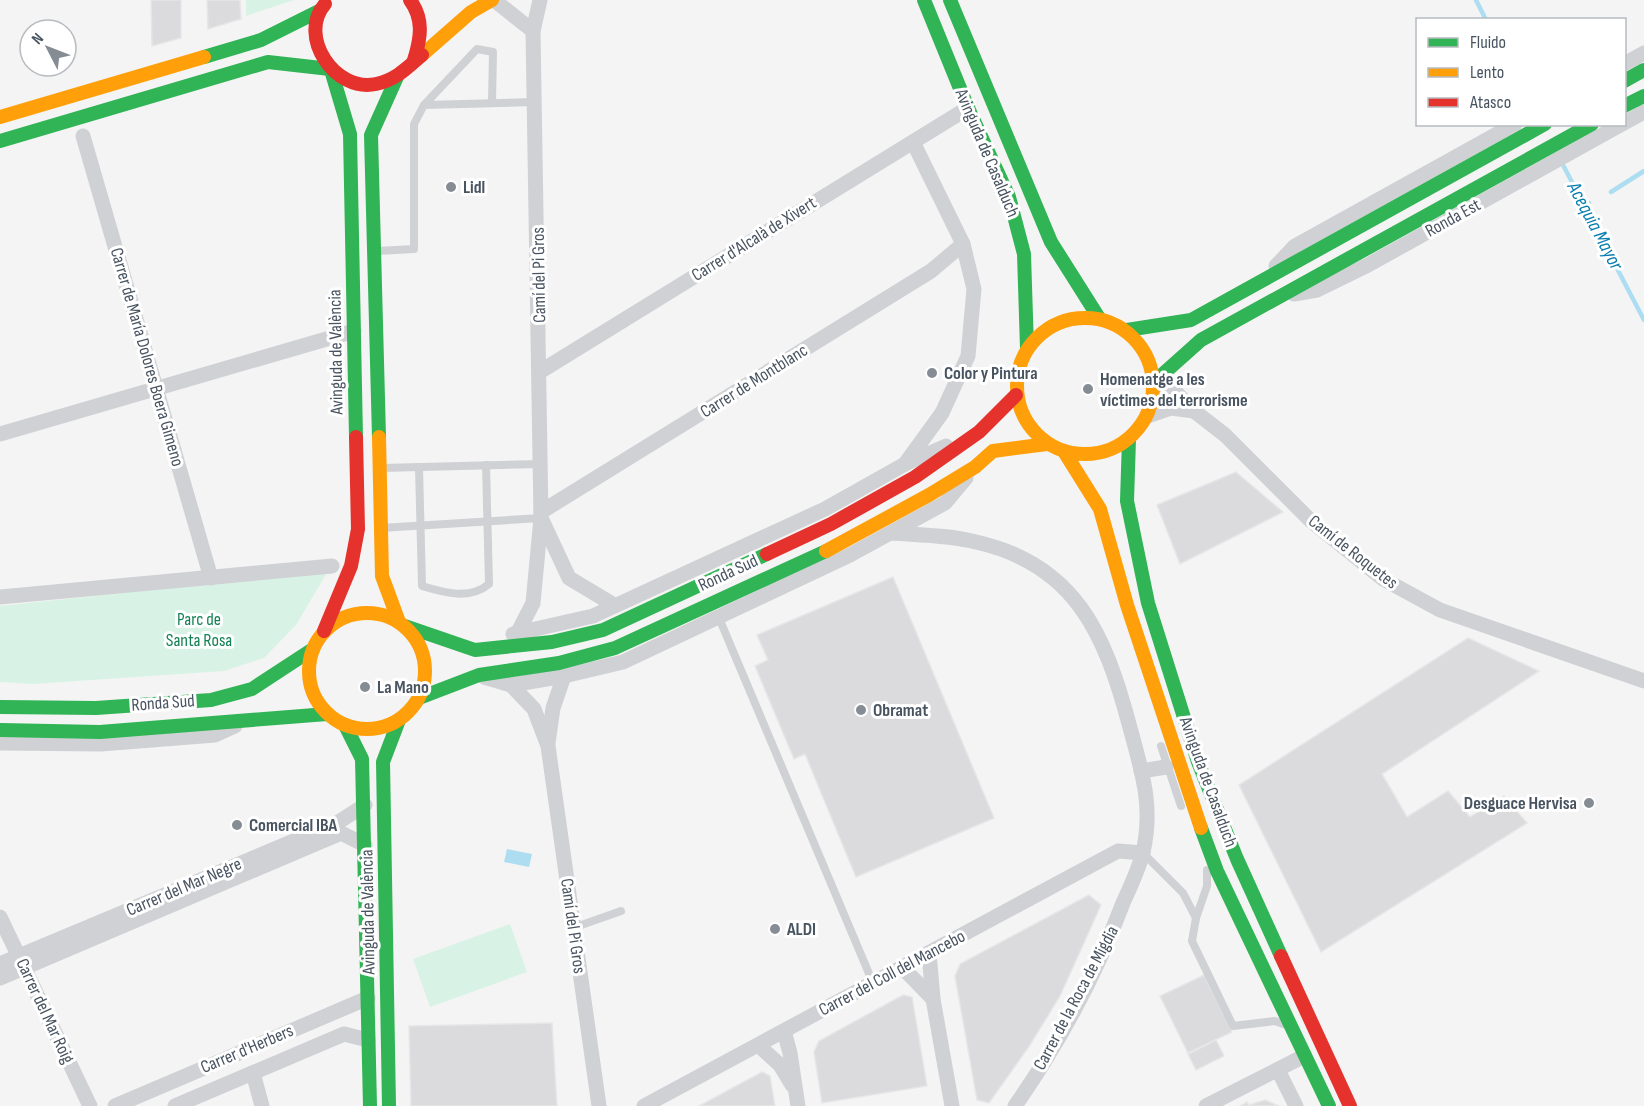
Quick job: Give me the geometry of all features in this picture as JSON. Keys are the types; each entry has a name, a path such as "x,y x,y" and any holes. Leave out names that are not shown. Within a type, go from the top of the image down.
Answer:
{"main road":[{"path":"410,0 417,7 422,34 414,60"},
{"path":"402,624 374,612 346,616 324,631 313,649 308,672 313,695 327,714 345,725 373,729 399,720 419,698 426,673 421,647 402,624 382,576 379,528 371,135 397,77 471,12 493,0"},
{"name":"Avinguda de Casalduch","path":"924,0 968,108 1009,197 1024,254 1027,348"},
{"name":"Avinguda de Casalduch","path":"950,0 1051,242 1099,318"},
{"path":"0,117 261,40 323,6"},
{"name":"Avinguda de València","path":"323,6 316,42 330,69 350,134 358,530 351,566 324,631"},
{"path":"0,141 268,62 330,69 351,82 374,85 397,77"},
{"path":"1626,80 1644,70"},
{"path":"1626,105 1644,96"},
{"name":"Ronda Est","path":"1127,330 1191,320 1541,126"},
{"name":"Ronda Est","path":"1154,383 1201,340 1588,126"},
{"path":"1072,318 1099,318 1127,330 1147,355 1154,383 1148,416 1129,439 1097,454 1065,453 1047,444 1027,424 1016,395 1017,374 1027,348 1047,328 1072,318"},
{"name":"Ronda Sud","path":"402,624 475,650 552,642 603,630 831,524 915,477 979,432 1016,395"},
{"name":"Avinguda de Casalduch","path":"1129,439 1127,501 1148,603 1198,762 1237,860 1350,1106"},
{"name":"Ronda Sud","path":"419,698 479,675 559,663 615,648 841,544 975,467 993,451 1047,444"},
{"name":"Avinguda de Casalduch","path":"1065,453 1100,509 1127,605 1179,767 1217,871 1329,1106"},
{"name":"Ronda Sud","path":"0,707 96,708 211,700 252,689 313,649"},
{"name":"Ronda Sud","path":"0,730 100,732 252,718 327,714"},
{"name":"Avinguda de València","path":"389,1106 383,762 399,720"},
{"name":"Avinguda de València","path":"345,725 362,759 365,806 370,1106"}],"street":[{"path":"493,0 533,31"},
{"name":"Camí del Pi Gros","path":"518,632 533,603 541,515 541,370 533,31 540,0"},
{"path":"1626,63 1644,53"},
{"name":"Carrer d'Alcalà de Xivert","path":"541,370 968,108"},
{"name":"Ronda Est","path":"1626,122 1644,112"},
{"name":"Ronda Est","path":"1264,279 1295,246 1511,126"},
{"name":"Ronda Est","path":"1279,297 1317,290 1368,265 1619,126"},
{"name":"Carrer de María Dolores Boera Gimeno","path":"83,136 211,578"},
{"path":"905,464 942,413 968,356 974,289 963,244 913,142"},
{"name":"Carrer de Montblanc","path":"541,515 931,271 963,244"},
{"path":"0,434 354,331"},
{"name":"Camí de Roquetes","path":"1154,383 1171,387 1194,411 1225,435 1311,521 1383,579 1440,610 1644,681"},
{"path":"1148,416 1171,408 1194,411"},
{"path":"475,650 518,632 593,616 696,571 825,509 905,464 979,432"},
{"name":"Ronda Sud","path":"479,675 511,685 564,676 623,662 719,618 891,533 945,503 975,467"},
{"name":"Camí del Pi Gros","path":"541,515 569,578 614,605"},
{"name":"Carrer de la Roca de Migdia","path":"891,533 976,542 1023,556 1060,582 1091,620 1115,671 1141,771 1148,804 1143,853 1106,948 1050,1056 1014,1106"},
{"path":"0,597 332,566"},
{"name":"Camí del Pi Gros","path":"548,746 553,708 564,676"},
{"name":"Camí del Pi Gros","path":"511,685 534,709 548,746 599,1106"},
{"name":"Ronda Sud","path":"0,743 101,744 215,735 252,718"},
{"path":"1141,771 1166,767"},
{"name":"Carrer del Mar Negre","path":"0,978 21,962 337,823 365,806"},
{"name":"Carrer del Mar Negre","path":"0,963 21,962 341,833 365,845"},
{"name":"Carrer del Coll del Mancebo","path":"644,1106 1118,851 1143,853"},
{"name":"Carrer del Mar Roig","path":"0,917 90,1106"},
{"path":"929,953 933,999 952,1106"},
{"path":"902,968 933,999"},
{"name":"Carrer d'Herbers","path":"123,1104 368,998"},
{"path":"784,1031 790,1053 798,1106"},
{"name":"Carrer d'Herbers","path":"175,1106 344,1034 368,1040"},
{"path":"758,1045 780,1065 795,1090"},
{"path":"1206,1106 1305,1056"},
{"path":"1278,1070 1296,1106"},
{"path":"253,1073 262,1106"}],"lane":[{"path":"374,251 414,249 414,124 424,105 477,48 493,52 492,103"},
{"path":"424,105 535,102"},
{"path":"378,468 541,464"},
{"path":"419,467 422,586 447,594 478,593 489,584 486,465"},
{"path":"379,528 487,522 541,515"},
{"path":"1127,605 1155,720"},
{"path":"719,618 873,983"},
{"path":"1158,732 1166,767 1185,816"},
{"path":"1143,853 1183,893 1196,918"},
{"path":"1205,865 1209,875 1196,918 1192,941 1233,1026 1275,1022 1291,1027"},
{"path":"573,928 621,911"}],"green space":[{"path":"246,0 294,0 246,16"},
{"name":"Parc de Santa Rosa","path":"328,571 296,625 264,658 224,671 33,684 0,682 0,606"},
{"path":"510,924 527,972 430,1007 413,959"}],"water":[{"path":"507,849 532,854 529,867 504,862"}],"building":[{"path":"151,0 181,0 181,38 152,46"},
{"path":"207,0 240,0 241,19 208,29"},
{"path":"1236,472 1283,512 1180,564 1157,505"},
{"name":"Obramat","path":"893,577 994,818 856,877 805,754 794,759 755,666 768,660 757,635"},
{"path":"1468,638 1539,671 1382,774 1407,817 1448,791 1470,817 1504,796 1527,823 1321,952 1239,785"},
{"path":"1089,895 1101,905 1060,996 1030,1045 989,1103 977,1100 955,976 960,964"},
{"path":"1204,975 1232,1032 1188,1053 1160,996"},
{"path":"903,995 912,997 927,1086 822,1103 814,1052 819,1041"},
{"path":"552,1023 557,1106 411,1106 409,1026"},
{"path":"1216,1040 1224,1056 1196,1070 1188,1054"},
{"path":"762,1072 770,1076 775,1106 699,1106"},
{"path":"1265,1100 1279,1106 1240,1106 1247,1102 1249,1105"}],"waterway":[{"name":"Acequia Mayor","path":"1476,0 1485,18"},
{"name":"Acequia Mayor","path":"1563,165 1644,320"},
{"path":"1611,192 1644,171"},
{"name":"Acequia Mayor","path":"1580,208 1589,203"}],"traffic: fast":[{"path":"924,0 968,108 1009,197 1024,254 1027,348"},
{"path":"950,0 1051,242 1099,318"},
{"path":"204,57 261,40 319,11"},
{"path":"0,141 268,62 330,69"},
{"path":"331,70 350,134 356,437"},
{"path":"1626,80 1644,70"},
{"path":"379,437 371,135 397,77"},
{"path":"1626,105 1644,96"},
{"path":"1127,330 1191,320 1541,126"},
{"path":"1154,382 1201,340 1588,126"},
{"path":"1129,439 1127,501 1148,603 1198,762 1237,859 1281,956"},
{"path":"419,698 479,675 559,663 615,648 826,551"},
{"path":"405,626 475,650 552,642 603,630 767,554"},
{"path":"0,707 96,708 211,700 252,689 313,649"},
{"path":"0,730 100,732 327,714"},
{"path":"389,1106 383,762 399,720"},
{"path":"345,725 362,759 370,1106"},
{"path":"1201,828 1217,871 1329,1106"}],"traffic: slow":[{"path":"422,55 471,12 492,0"},
{"path":"0,117 204,57"},
{"path":"1085,318 1111,323 1123,329 1133,338 1142,348 1148,360 1153,386 1148,412 1142,424 1133,434 1123,443 1111,449 1085,454 1059,449 1047,443 1037,434 1028,424 1022,412 1017,386 1022,360 1028,348 1037,338 1047,329 1059,323 1085,318"},
{"path":"379,437 382,576 399,622"},
{"path":"826,551 929,495 975,467 993,451 1047,444"},
{"path":"1065,453 1100,509 1127,605 1201,828"},
{"path":"367,613 389,618 408,630 420,649 425,671 420,693 408,712 389,724 367,729 345,724 326,712 314,693 309,671 314,649 326,630 345,618 367,613"}],"traffic: jam":[{"path":"410,0 418,14 420,29 414,60"},
{"path":"325,4 317,17 315,31 318,46 334,71 347,80 361,84 383,82 401,72 422,55"},
{"path":"767,554 831,524 915,477 979,432 1016,395"},
{"path":"324,631 351,566 358,529 356,437"},
{"path":"1281,956 1350,1106"}],"place":[{"name":"Lidl","path":"451,187"},
{"name":"Color y Pintura","path":"932,373"},
{"name":"Homenatge a les víctimes del terrorisme","path":"1088,389"},
{"name":"La Mano","path":"365,687"},
{"name":"Obramat","path":"861,710"},
{"name":"Desguace Hervisa","path":"1589,803"},
{"name":"Comercial IBA","path":"237,825"},
{"name":"ALDI","path":"775,929"}]}
